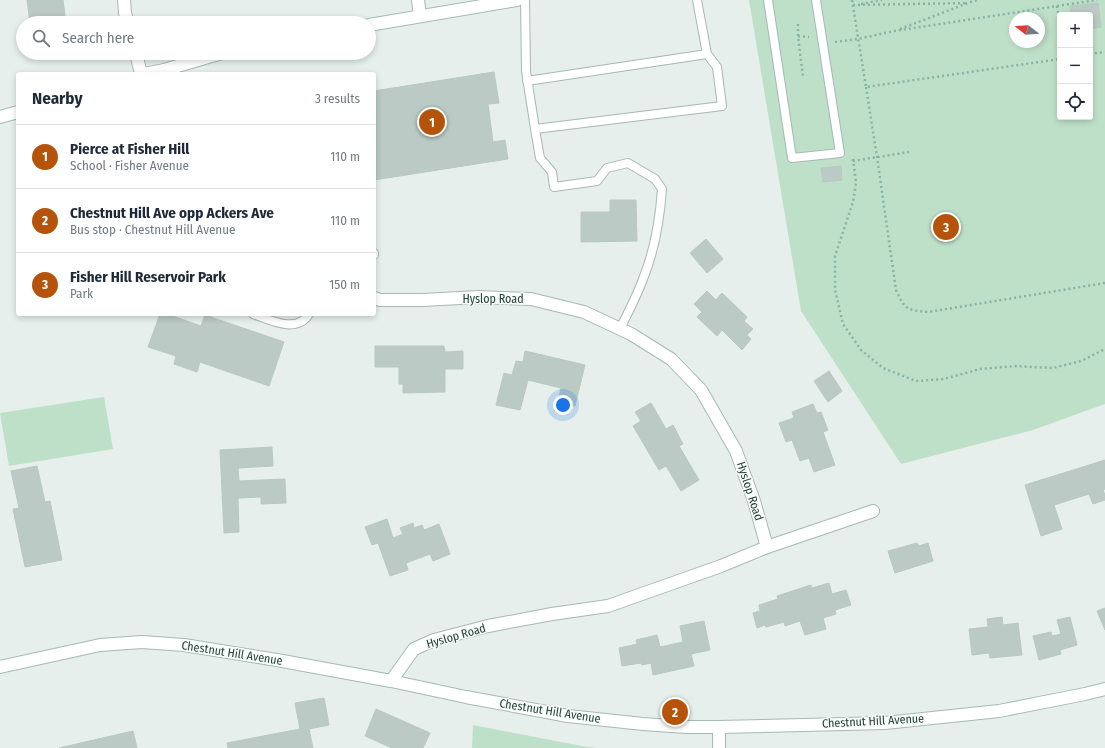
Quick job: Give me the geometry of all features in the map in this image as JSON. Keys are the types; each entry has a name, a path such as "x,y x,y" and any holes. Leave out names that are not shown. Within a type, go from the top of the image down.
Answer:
{"street":[{"path":"124,0 126,16"},
{"path":"418,0 420,16"},
{"path":"376,24 482,3 517,0"},
{"path":"138,60 142,72"},
{"path":"154,72 198,60"},
{"path":"0,117 16,113"},
{"name":"Hyslop Road","path":"376,299 380,300 423,300 478,297 531,299 584,312 631,334 670,359 701,390 736,451 754,501 767,548 608,606 552,614 488,626 434,640 414,649 391,681"},
{"path":"767,548 873,511"},
{"name":"Chestnut Hill Avenue","path":"0,667 100,645 142,642 184,645 391,681 568,716 686,727 885,723 999,710 1105,689"},
{"path":"719,727 719,748"}],"lane":[{"path":"525,0 527,81 540,158 552,172 554,187 597,181 607,168 628,163 655,179 662,189 661,206 652,253 643,279 620,329"},
{"path":"535,129 722,106 717,67 707,54 697,0"},
{"path":"768,0 792,158 840,153 816,0"},
{"path":"527,81 707,54"},
{"path":"259,316 282,324 296,324 306,319 308,316"}],"path":[{"path":"852,0 896,290 903,304 913,311 928,312 1105,283"},
{"path":"853,5 882,0"},
{"path":"894,31 968,2 977,0"},
{"path":"834,37 834,42 858,39 894,31 1097,0"},
{"path":"853,5 968,2"},
{"path":"1057,6 1058,12"},
{"path":"798,24 803,77"},
{"path":"1093,53 1105,52"},
{"path":"866,87 1057,58"},
{"path":"853,161 909,152"},
{"path":"852,154 856,183 853,202 835,256 835,290 843,324 861,350 883,368 916,381 944,379 980,369 1014,366 1053,368 1081,361 1105,349"}],"green space":[{"path":"749,0 1105,0 1105,404 1033,430 901,464 801,311"},
{"path":"104,397 113,449 9,466 0,413"},
{"path":"473,725 587,747 597,748 472,748"}],"building":[{"path":"27,0 63,0 65,16 29,16"},
{"path":"1098,3 1101,27 1093,28 1093,12 1071,12 1070,6"},
{"path":"494,72 499,103 488,104 493,142 505,140 508,159 376,180 376,91"},
{"path":"841,166 842,180 823,182 821,168"},
{"path":"610,200 636,200 637,241 581,242 581,212 610,212"},
{"path":"706,239 723,259 707,273 690,253"},
{"path":"707,291 716,300 722,293 747,317 744,321 753,329 747,335 751,339 742,350 722,330 717,336 697,317 702,312 694,304"},
{"path":"159,316 173,316 201,326 205,316 208,316 284,342 269,386 200,362 197,372 174,364 176,356 148,347"},
{"path":"375,346 444,346 445,352 463,351 463,369 445,369 445,392 403,393 403,384 399,384 399,367 375,367"},
{"path":"525,351 585,365 575,406 558,402 561,388 528,380 520,410 496,405 504,373 512,375 516,361 523,362"},
{"path":"829,371 842,391 828,402 814,381"},
{"path":"651,403 666,429 673,425 683,444 679,446 699,480 681,491 666,466 659,470 633,426 641,421 635,412"},
{"path":"813,404 817,413 821,412 828,430 823,432 835,465 814,472 809,458 800,461 792,440 786,442 779,423 794,418 792,412"},
{"path":"272,447 273,466 238,468 239,481 285,479 286,503 261,504 261,497 238,498 239,532 224,533 220,450"},
{"path":"1105,460 1105,489 1103,490 1105,500 1093,504 1089,494 1054,505 1062,529 1041,536 1025,485"},
{"path":"37,466 45,502 50,501 62,560 25,567 13,509 19,508 11,471"},
{"path":"387,519 393,538 403,534 400,528 413,523 414,528 422,525 424,530 439,524 450,554 433,561 430,554 406,563 408,570 390,576 378,543 372,545 365,527"},
{"path":"917,543 919,546 928,543 933,561 895,573 888,551"},
{"path":"829,583 832,594 846,590 851,605 835,610 836,614 823,618 826,629 805,635 800,621 785,626 784,622 757,628 753,613 760,611 759,605 778,599 777,596 811,585 812,588"},
{"path":"1105,608 1105,630 1097,611"},
{"path":"1002,617 1003,625 1018,623 1022,655 990,658 989,653 972,655 969,629 988,627 987,619"},
{"path":"1070,617 1077,645 1060,650 1061,654 1039,660 1033,636 1051,632 1052,636 1061,634 1057,620"},
{"path":"704,621 710,650 691,654 694,666 653,675 651,663 622,666 619,648 637,644 636,640 657,635 660,647 683,642 680,626"},
{"path":"324,698 329,725 309,729 313,748 228,748 227,743 300,729 295,703"},
{"path":"376,709 430,733 423,748 392,748 365,736"},
{"path":"133,731 137,748 59,748"}],"place":[{"name":"Pierce at Fisher Hill","path":"432,122"},
{"name":"Fisher Hill Reservoir Park","path":"946,227"},
{"name":"Chestnut Hill Ave opp Ackers Ave","path":"675,712"}]}
